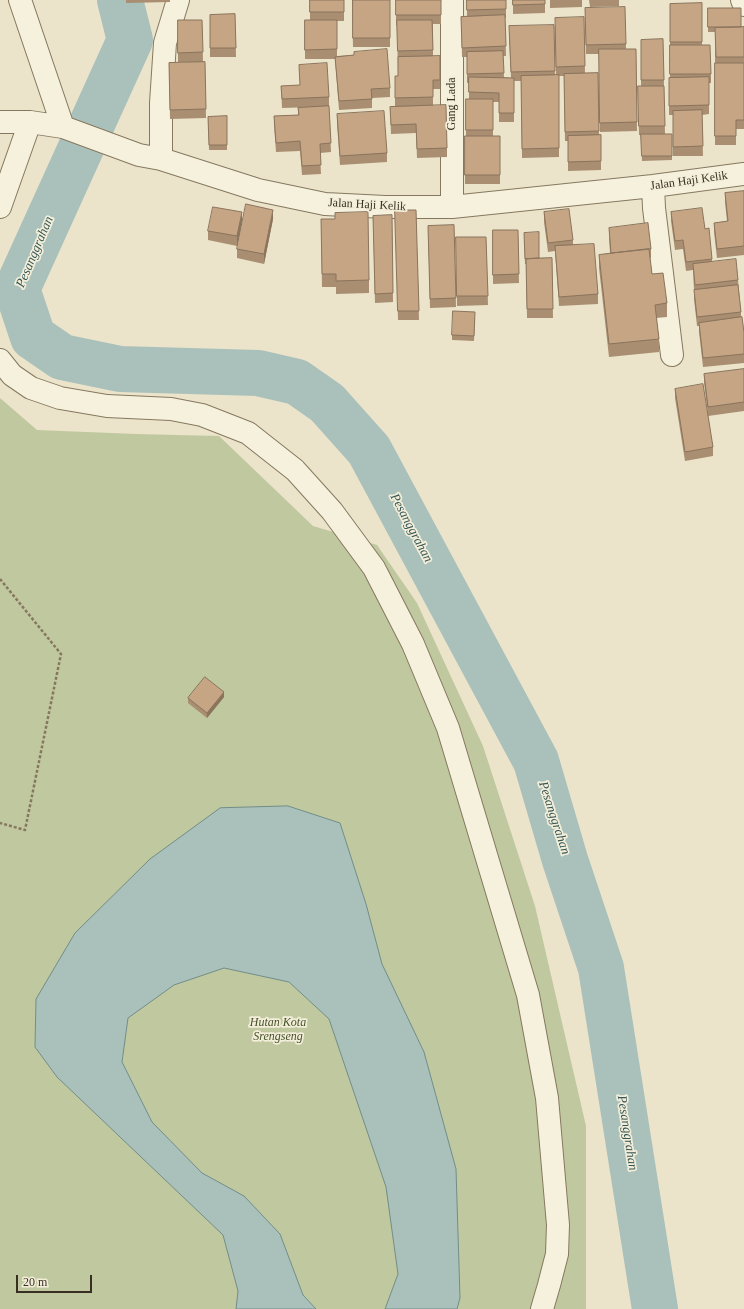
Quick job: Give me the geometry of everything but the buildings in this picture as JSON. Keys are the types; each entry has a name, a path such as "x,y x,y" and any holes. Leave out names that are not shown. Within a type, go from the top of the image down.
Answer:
{"street":[{"path":"20,0 68,128"},
{"path":"161,159 161,103 165,43 178,0"},
{"name":"Gang Lada","path":"452,0 452,207"},
{"path":"742,0 744,5"},
{"name":"Jalan Haji Kelik","path":"0,122 30,122 68,128 139,155 161,159 258,190 325,204 385,207 452,207 653,186 744,174"},
{"path":"0,207 30,122"},
{"path":"653,186 654,208 672,355"},
{"path":"0,360 12,374 31,388 60,398 107,406 178,410 202,415 248,433 294,470 332,511 374,568 413,644 448,728 528,995 547,1098 558,1225 557,1254 542,1309"}],"path":[{"path":"0,579 61,654 25,830 0,823"}],"green space":[{"name":"Hutan Kota Srengseng","path":"0,398 37,430 219,436 313,526 377,545 417,603 483,746 535,906 586,1126 586,1309 0,1309"}],"water":[{"path":"288,806 340,823 366,904 382,964 424,1052 456,1169 460,1298 457,1309 385,1309 398,1274 386,1187 329,1019 289,982 224,968 174,985 128,1018 122,1062 152,1122 202,1173 244,1196 280,1234 303,1295 316,1309 236,1309 238,1291 223,1235 57,1077 35,1047 36,999 75,933 150,859 220,808"}],"waterway":[{"name":"Pesanggrahan","path":"120,0 130,40 17,289 33,337 62,357 120,369 258,373 297,382 327,403 369,450 536,761 565,860 601,968 655,1309"}]}
